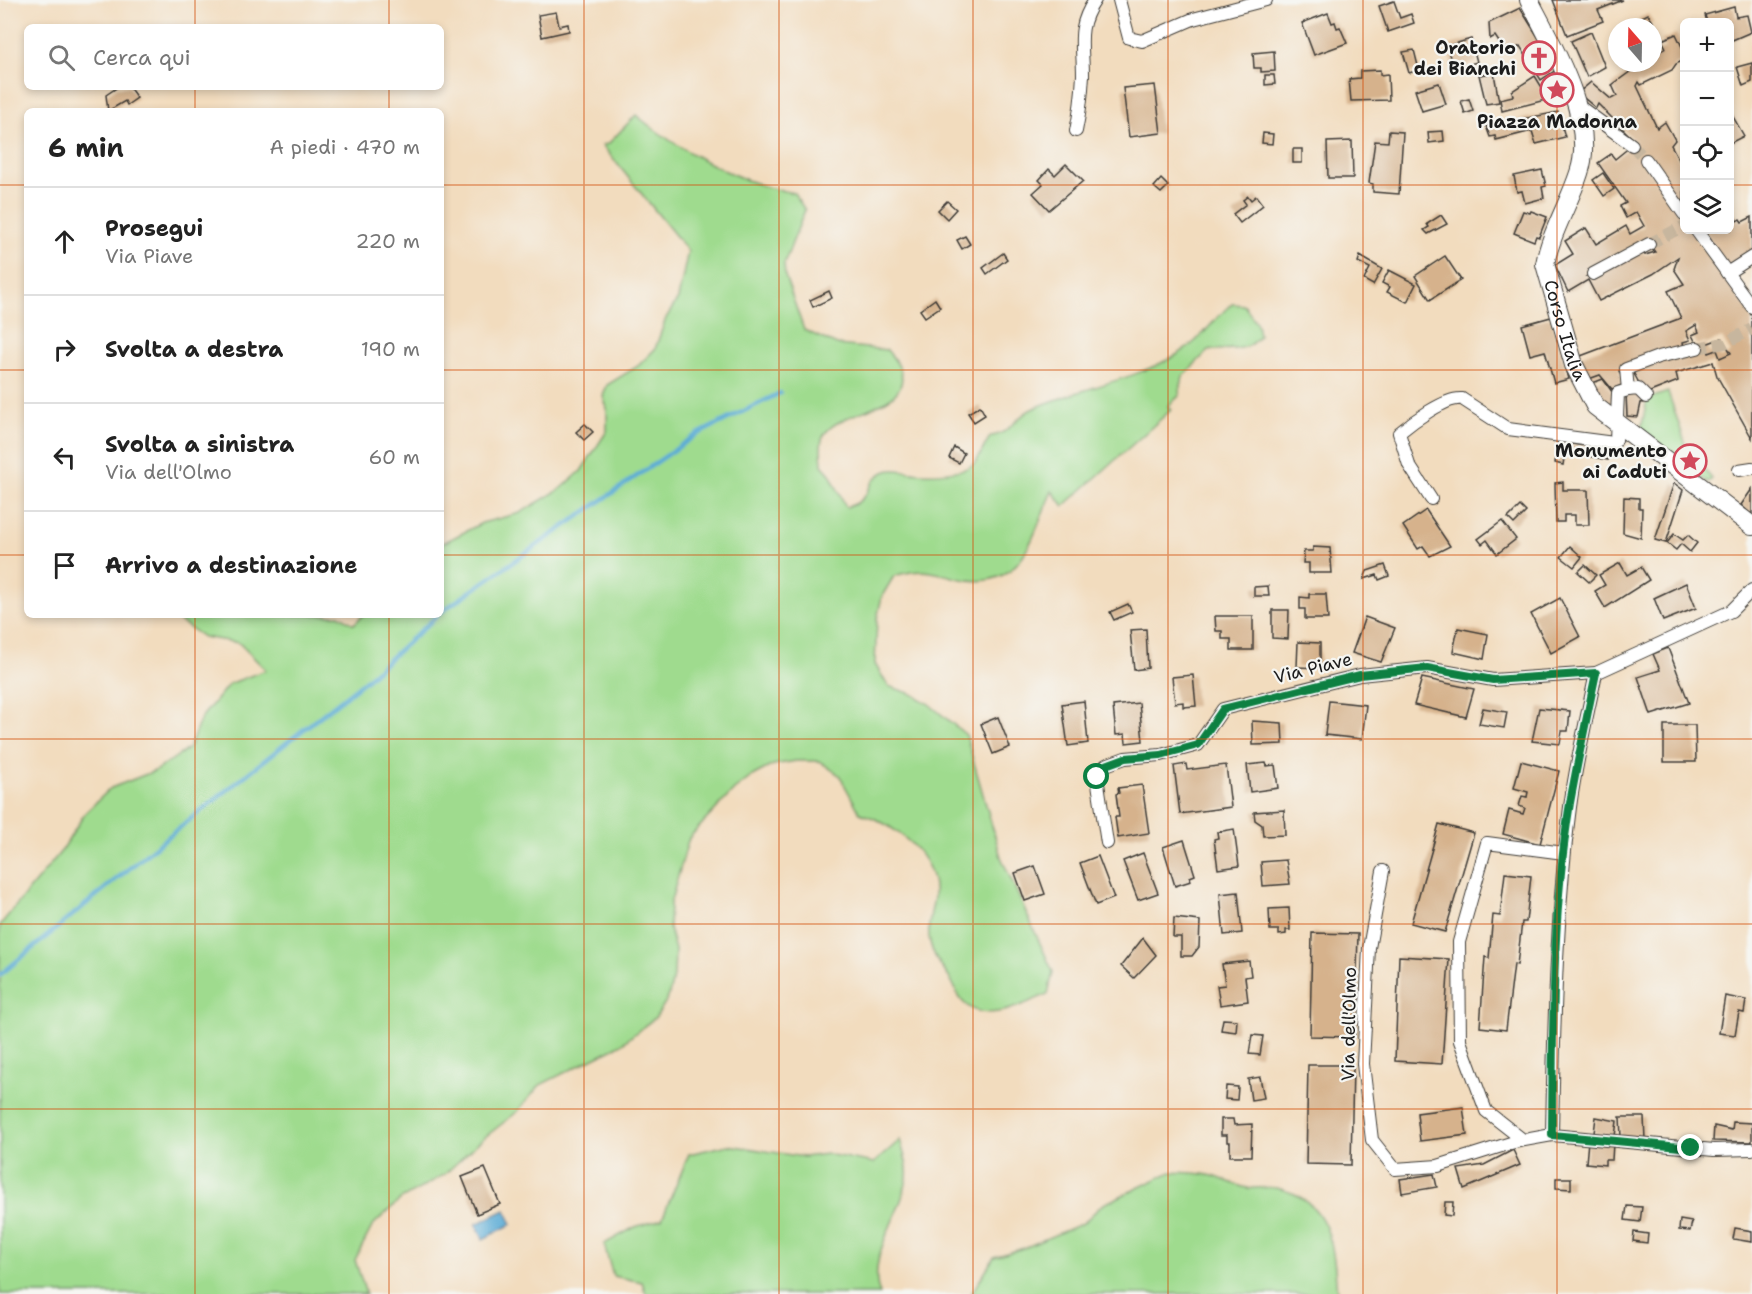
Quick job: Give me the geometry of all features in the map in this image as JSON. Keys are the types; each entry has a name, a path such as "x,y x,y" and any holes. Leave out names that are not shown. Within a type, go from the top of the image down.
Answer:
{"main road":[{"name":"Corso Italia","path":"1529,0 1554,48 1576,104 1584,140 1584,157 1548,250 1545,264 1581,382 1595,406 1752,526"}],"street":[{"path":"1076,131 1081,107 1083,73 1080,39 1086,13 1095,0"},
{"path":"1119,0 1129,38 1142,41 1193,18 1266,0"},
{"path":"1576,104 1632,145"},
{"path":"1646,160 1680,208"},
{"path":"1699,234 1752,307"},
{"path":"1593,274 1649,244"},
{"path":"1725,271 1752,257"},
{"path":"1628,390 1626,369 1658,357 1697,348"},
{"path":"1431,499 1409,465 1399,441 1399,433 1455,398 1467,401 1508,429 1607,444 1616,440 1618,393 1638,389 1646,398"},
{"name":"Via Piave","path":"1107,843 1097,777 1106,765 1125,758 1161,755 1198,745 1223,709 1360,675 1427,668 1493,680 1596,673 1731,611 1752,590"},
{"path":"1552,1135 1555,959 1564,853 1570,804 1596,673"},
{"path":"1523,1140 1486,1111 1460,1041 1459,942 1487,843 1564,853"},
{"name":"Via dell'Olmo","path":"1383,870 1369,948 1363,1065 1372,1140 1395,1169 1438,1166 1523,1140 1552,1135 1714,1150 1752,1149"}],"green space":[{"path":"636,115 670,140 710,164 753,182 794,193 805,210 784,264 785,276 804,330 837,345 887,350 900,369 901,383 896,393 872,408 842,420 830,428 823,437 822,465 830,474 846,507 860,501 878,476 884,472 897,470 939,473 971,466 991,436 1008,429 1026,412 1161,363 1186,349 1232,304 1244,305 1257,324 1259,336 1254,342 1242,348 1208,351 1183,376 1179,396 1168,406 1171,410 1064,506 1052,491 1030,544 1010,570 996,578 979,581 925,571 911,572 894,576 882,596 877,619 875,664 888,686 912,694 929,704 966,735 1001,857 1053,972 1048,994 1005,1011 993,1013 972,1009 963,1002 931,948 929,931 934,897 933,882 929,868 921,855 911,844 886,825 860,813 839,775 819,761 796,761 773,765 754,775 734,790 689,838 670,904 669,928 675,950 674,975 668,998 656,1017 620,1045 540,1085 517,1112 480,1141 444,1175 401,1199 373,1225 355,1260 366,1294 0,1294 0,925 63,849 85,813 111,788 157,770 189,748 201,718 229,684 266,670 239,643 203,637 175,618 344,618 354,624 360,618 444,618 444,542 482,523 520,513 562,488 581,471 607,431 607,408 603,396 607,385 638,366 655,349 666,318 678,299 688,251 602,145 608,144"},
{"path":"1668,392 1687,448 1712,479 1708,483 1641,430 1647,399"},
{"path":"900,1140 907,1177 877,1265 880,1294 646,1294 642,1282 613,1276 604,1244 635,1227 662,1219 689,1154 728,1145 804,1157 827,1154 874,1163"},
{"path":"1171,1172 1208,1175 1248,1188 1276,1188 1294,1194 1308,1203 1319,1214 1331,1243 1337,1294 971,1294 994,1257 1024,1248 1083,1223 1102,1205"}],"water":[{"path":"505,1210 512,1224 483,1239 476,1224"}],"building":[{"path":"1553,0 1623,0 1598,10 1603,21 1567,35"},
{"path":"1394,1 1400,18 1411,14 1414,23 1388,32 1379,6"},
{"path":"1734,7 1736,17 1747,15 1751,32 1734,39 1734,18 1706,18 1705,15"},
{"path":"1520,8 1558,69 1541,80 1520,46 1507,54 1495,36 1490,39 1489,23"},
{"path":"556,12 559,26 568,24 569,31 542,37 538,15"},
{"path":"1328,13 1332,23 1335,22 1337,28 1340,27 1347,43 1314,55 1302,23"},
{"path":"1591,32 1605,67 1587,77 1571,41"},
{"path":"1676,34 1680,42 1680,62 1672,70 1641,85 1639,82 1637,86 1657,128 1665,122 1675,140 1671,145 1680,162 1680,201 1643,163 1680,215 1680,234 1693,234 1752,316 1752,438 1717,376 1713,362 1676,373 1678,381 1645,394 1632,370 1706,344 1705,342 1697,345 1692,335 1699,332 1696,325 1686,331 1690,340 1683,342 1684,348 1624,366 1619,371 1624,384 1612,389 1600,375 1586,380 1578,357 1681,318 1668,291 1684,284 1674,269 1678,257 1653,274 1599,301 1588,280 1568,292 1555,265 1573,254 1565,241 1586,228 1596,244 1626,226 1630,234 1644,226 1636,212 1626,218 1620,206 1626,203 1598,163 1611,154 1615,159 1636,142 1598,104 1596,108 1578,93 1591,82 1611,99 1617,96 1612,85 1630,72 1662,72 1662,50 1666,48 1662,40","holes":["1647,241 1655,252 1645,255 1643,252 1592,276 1587,276","1722,338 1731,353 1720,358 1717,350 1709,353 1706,344"]},
{"path":"1471,39 1477,62 1453,69 1447,46"},
{"path":"1414,50 1419,70 1409,73 1403,52"},
{"path":"1274,51 1275,71 1261,72 1261,68 1254,68 1253,53"},
{"path":"1752,63 1752,82 1743,86 1737,67"},
{"path":"1380,70 1380,75 1388,74 1389,100 1351,101 1349,79 1360,78 1360,71"},
{"path":"1494,73 1499,102 1486,104 1479,75"},
{"path":"1265,75 1274,75 1275,84 1265,85"},
{"path":"1535,76 1549,99 1502,111 1500,99 1513,96 1512,91"},
{"path":"1439,83 1446,104 1422,111 1415,90"},
{"path":"1155,85 1161,133 1129,137 1123,88"},
{"path":"114,90 131,90 137,98 127,105 125,101 113,108 108,108 106,95"},
{"path":"1469,99 1473,111 1465,114 1461,101"},
{"path":"1558,112 1565,137 1536,144 1532,131 1496,140 1495,136 1490,137 1486,126"},
{"path":"1734,118 1744,136 1734,141"},
{"path":"1389,131 1403,132 1399,194 1373,192 1373,184 1369,183 1375,141 1388,142"},
{"path":"1443,131 1444,141 1429,143 1428,132"},
{"path":"1263,133 1273,134 1272,144 1262,143"},
{"path":"1352,141 1353,178 1328,178 1327,142"},
{"path":"1293,149 1302,149 1302,163 1293,163"},
{"path":"1066,164 1083,181 1049,210 1033,193 1043,184 1039,180 1049,169 1055,175"},
{"path":"1542,170 1546,186 1542,187 1544,198 1525,203 1522,191 1517,192 1514,176"},
{"path":"1603,173 1614,189 1604,196 1593,180"},
{"path":"1161,179 1168,186 1161,193 1154,187"},
{"path":"1248,196 1251,200 1256,196 1263,205 1240,223 1233,214 1246,204 1243,200"},
{"path":"947,201 956,209 947,219 938,210"},
{"path":"1523,211 1530,213 1531,211 1547,217 1539,237 1536,236 1534,241 1514,233"},
{"path":"1441,215 1447,224 1428,234 1424,230 1429,227 1427,224"},
{"path":"1734,215 1737,221 1740,219 1742,222 1752,217 1752,251 1727,267 1707,234 1734,234"},
{"path":"965,236 970,244 962,249 957,240"},
{"path":"1003,253 1007,259 987,274 983,268"},
{"path":"1360,256 1382,269 1373,285 1364,280 1370,268 1358,262"},
{"path":"1445,256 1461,280 1430,300 1415,276"},
{"path":"1389,270 1416,284 1407,302 1387,292 1390,287 1382,283"},
{"path":"829,291 832,298 813,307 810,300"},
{"path":"935,299 940,307 925,317 920,310"},
{"path":"1551,317 1569,379 1554,383 1545,351 1530,355 1522,325"},
{"path":"1603,379 1615,396 1611,411 1590,384"},
{"path":"1639,391 1646,402 1641,403 1638,417 1627,416 1626,393"},
{"path":"980,406 985,415 974,422 968,413"},
{"path":"585,424 593,432 584,440 576,432"},
{"path":"1558,442 1613,450 1608,460 1565,451 1563,465 1555,463"},
{"path":"954,447 964,453 959,463 949,458"},
{"path":"1563,482 1563,490 1588,490 1589,525 1575,525 1575,515 1564,515 1564,522 1556,522 1555,483"},
{"path":"1674,483 1683,490 1666,543 1655,540"},
{"path":"1752,489 1752,515 1741,505"},
{"path":"1624,497 1639,498 1639,508 1642,508 1641,538 1623,533"},
{"path":"1520,506 1526,512 1514,524 1508,518"},
{"path":"1426,510 1450,546 1430,556 1423,546 1418,549 1403,526"},
{"path":"1502,521 1516,539 1497,554 1487,540 1482,544 1478,539"},
{"path":"1674,534 1683,540 1688,535 1697,543 1690,552 1681,544 1676,550 1667,543"},
{"path":"1570,546 1582,557 1574,567 1561,557"},
{"path":"1313,547 1330,548 1332,573 1309,573 1309,563 1303,563 1304,551 1313,551"},
{"path":"1620,563 1627,575 1641,567 1649,580 1605,608 1595,591 1605,585 1599,575"},
{"path":"1385,565 1389,576 1379,580 1377,575 1364,579 1367,571"},
{"path":"1585,565 1596,575 1589,582 1578,572"},
{"path":"1686,583 1696,608 1663,621 1654,598"},
{"path":"1268,586 1269,596 1254,596 1254,587"},
{"path":"1309,594 1326,594 1328,619 1305,619 1305,609 1300,609 1300,597 1309,598"},
{"path":"1560,598 1580,637 1551,653 1531,614"},
{"path":"1128,604 1132,612 1114,620 1110,612"},
{"path":"1272,610 1289,610 1288,639 1272,638"},
{"path":"1215,616 1253,616 1253,650 1231,650 1231,639 1222,639 1222,631 1216,631"},
{"path":"1365,617 1395,628 1381,662 1352,653"},
{"path":"1458,628 1488,634 1484,659 1453,652"},
{"path":"1146,629 1148,668 1134,670 1130,630"},
{"path":"1298,642 1320,643 1320,668 1297,667"},
{"path":"1668,648 1689,703 1651,715 1638,677 1660,670 1653,654"},
{"path":"1193,675 1196,706 1183,707 1183,702 1175,703 1172,677"},
{"path":"1422,678 1474,689 1466,717 1414,705"},
{"path":"1084,701 1088,743 1068,746 1062,704"},
{"path":"1329,701 1366,705 1362,739 1325,735"},
{"path":"1139,703 1143,741 1126,743 1125,734 1116,735 1113,706"},
{"path":"1483,708 1507,712 1504,728 1479,724"},
{"path":"1539,708 1570,711 1568,731 1562,731 1560,744 1532,741"},
{"path":"998,717 1010,747 993,754 981,724"},
{"path":"1252,721 1282,723 1283,744 1253,745"},
{"path":"1664,725 1695,725 1696,762 1664,762"},
{"path":"1521,761 1559,771 1540,844 1503,834 1509,810 1523,814 1525,808 1519,806 1522,796 1527,797 1528,792 1514,788"},
{"path":"1266,763 1267,766 1275,765 1278,788 1250,792 1247,765"},
{"path":"1186,764 1187,770 1226,765 1231,807 1180,814 1174,766"},
{"path":"1142,785 1149,833 1118,838 1115,817 1119,817 1116,794 1119,793 1118,788"},
{"path":"1284,810 1285,835 1263,836 1262,825 1255,820 1254,812"},
{"path":"1439,824 1474,833 1445,932 1411,923"},
{"path":"1234,829 1239,866 1218,869 1214,839 1218,838 1217,832"},
{"path":"1184,840 1195,875 1190,877 1191,881 1175,886 1163,847"},
{"path":"1143,853 1158,893 1138,900 1123,861"},
{"path":"1098,856 1114,898 1096,905 1080,863"},
{"path":"1286,860 1290,884 1263,886 1261,862"},
{"path":"1035,866 1045,894 1025,901 1015,873"},
{"path":"1505,873 1531,876 1526,922 1522,922 1517,965 1514,964 1506,1030 1480,1027 1485,957 1489,958 1493,915 1500,916"},
{"path":"1238,892 1242,933 1224,935 1220,894"},
{"path":"1289,908 1290,930 1286,930 1286,934 1279,935 1279,930 1270,930 1269,909"},
{"path":"1174,918 1200,921 1199,947 1192,956 1181,956 1181,937 1173,937"},
{"path":"1312,933 1358,934 1355,1037 1310,1036"},
{"path":"1143,938 1156,955 1134,978 1121,966"},
{"path":"1399,956 1449,959 1442,1064 1395,1061"},
{"path":"1249,961 1251,976 1245,977 1248,1001 1220,1005 1217,986 1225,985 1222,964"},
{"path":"1725,996 1746,1000 1744,1013 1739,1012 1735,1035 1719,1033"},
{"path":"1223,1019 1237,1020 1236,1032 1221,1030"},
{"path":"1252,1035 1263,1036 1260,1055 1249,1054"},
{"path":"1308,1065 1353,1065 1351,1165 1306,1164"},
{"path":"1260,1077 1264,1098 1251,1100 1248,1079"},
{"path":"1226,1086 1238,1087 1237,1100 1225,1099"},
{"path":"1463,1107 1467,1135 1420,1141 1417,1113"},
{"path":"1596,1117 1617,1121 1615,1136 1594,1133"},
{"path":"1620,1117 1644,1117 1645,1140 1635,1141 1634,1137 1621,1137"},
{"path":"1221,1119 1233,1119 1234,1125 1252,1124 1251,1156 1230,1156 1230,1142 1227,1142 1227,1135 1221,1135"},
{"path":"1733,1122 1752,1123 1752,1142 1713,1141 1714,1126 1732,1130"},
{"path":"1588,1141 1613,1143 1612,1160 1605,1160 1605,1165 1586,1163"},
{"path":"1513,1150 1520,1165 1464,1189 1458,1169 1484,1165"},
{"path":"485,1168 500,1204 477,1214 462,1177"},
{"path":"1434,1174 1437,1187 1402,1193 1400,1179"},
{"path":"1556,1178 1571,1178 1571,1189 1556,1188"},
{"path":"1445,1202 1453,1202 1452,1216 1444,1215"},
{"path":"1627,1206 1642,1207 1640,1222 1625,1220"},
{"path":"1680,1220 1692,1222 1690,1231 1679,1230"},
{"path":"1735,1228 1752,1231 1752,1242 1733,1239"},
{"path":"1634,1232 1648,1234 1647,1243 1633,1241"}],"waterway":[{"path":"444,610 696,435 780,393"},
{"path":"0,975 159,844 366,680 435,618"}],"tunnel":[{"path":"1632,145 1646,160"},
{"path":"1649,244 1680,228"},
{"path":"1697,348 1725,343 1752,329"}],"place":[{"name":"Oratorio dei Bianchi","path":"1539,58"},
{"name":"Piazza Madonna","path":"1557,90"},
{"name":"Monumento ai Caduti","path":"1690,461"}],"route":[{"path":"1097,777 1106,765 1125,758 1161,755 1198,745 1223,709 1360,675 1427,668 1493,680 1596,673 1570,804 1564,853 1555,959 1552,1135 1691,1148"}]}
